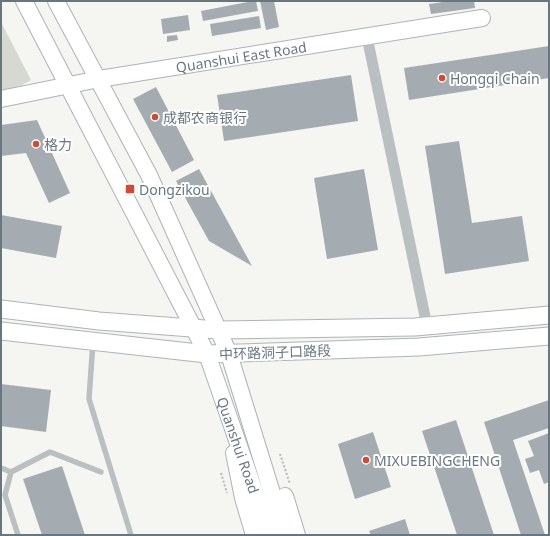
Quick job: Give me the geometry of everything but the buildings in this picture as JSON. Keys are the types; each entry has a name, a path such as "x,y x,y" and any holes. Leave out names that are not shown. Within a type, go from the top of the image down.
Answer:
{"main road":[{"name":"Quanshui Road","path":"24,1 207,354 223,400 266,495 270,535"},
{"path":"56,1 149,175 229,354 243,398 266,495 285,535"},
{"name":"Quanshui East Road","path":"1,99 99,79 482,18"},
{"name":"中环路洞子口路段","path":"1,309 99,321 218,330 427,326 549,315"},
{"name":"中环路洞子口路段","path":"1,331 207,354 419,347 549,336"},
{"path":"243,398 283,492 297,535"},
{"path":"223,400 243,498 254,535"}],"street":[{"path":"367,37 427,326"}],"lane":[{"path":"93,342 90,399 131,535"},
{"path":"18,535 4,495 11,472 50,452 101,472"},
{"path":"1,468 11,472"}],"shaded area":[{"path":"1,22 31,80 6,94 1,95"}],"place":[{"name":"Hongqi Chain","path":"442,78"},
{"name":"成都农商银行","path":"155,117"},
{"name":"格力","path":"36,144"},
{"name":"Dongzikou","path":"130,189"},
{"name":"MIXUEBINGCHENG","path":"366,460"}]}
